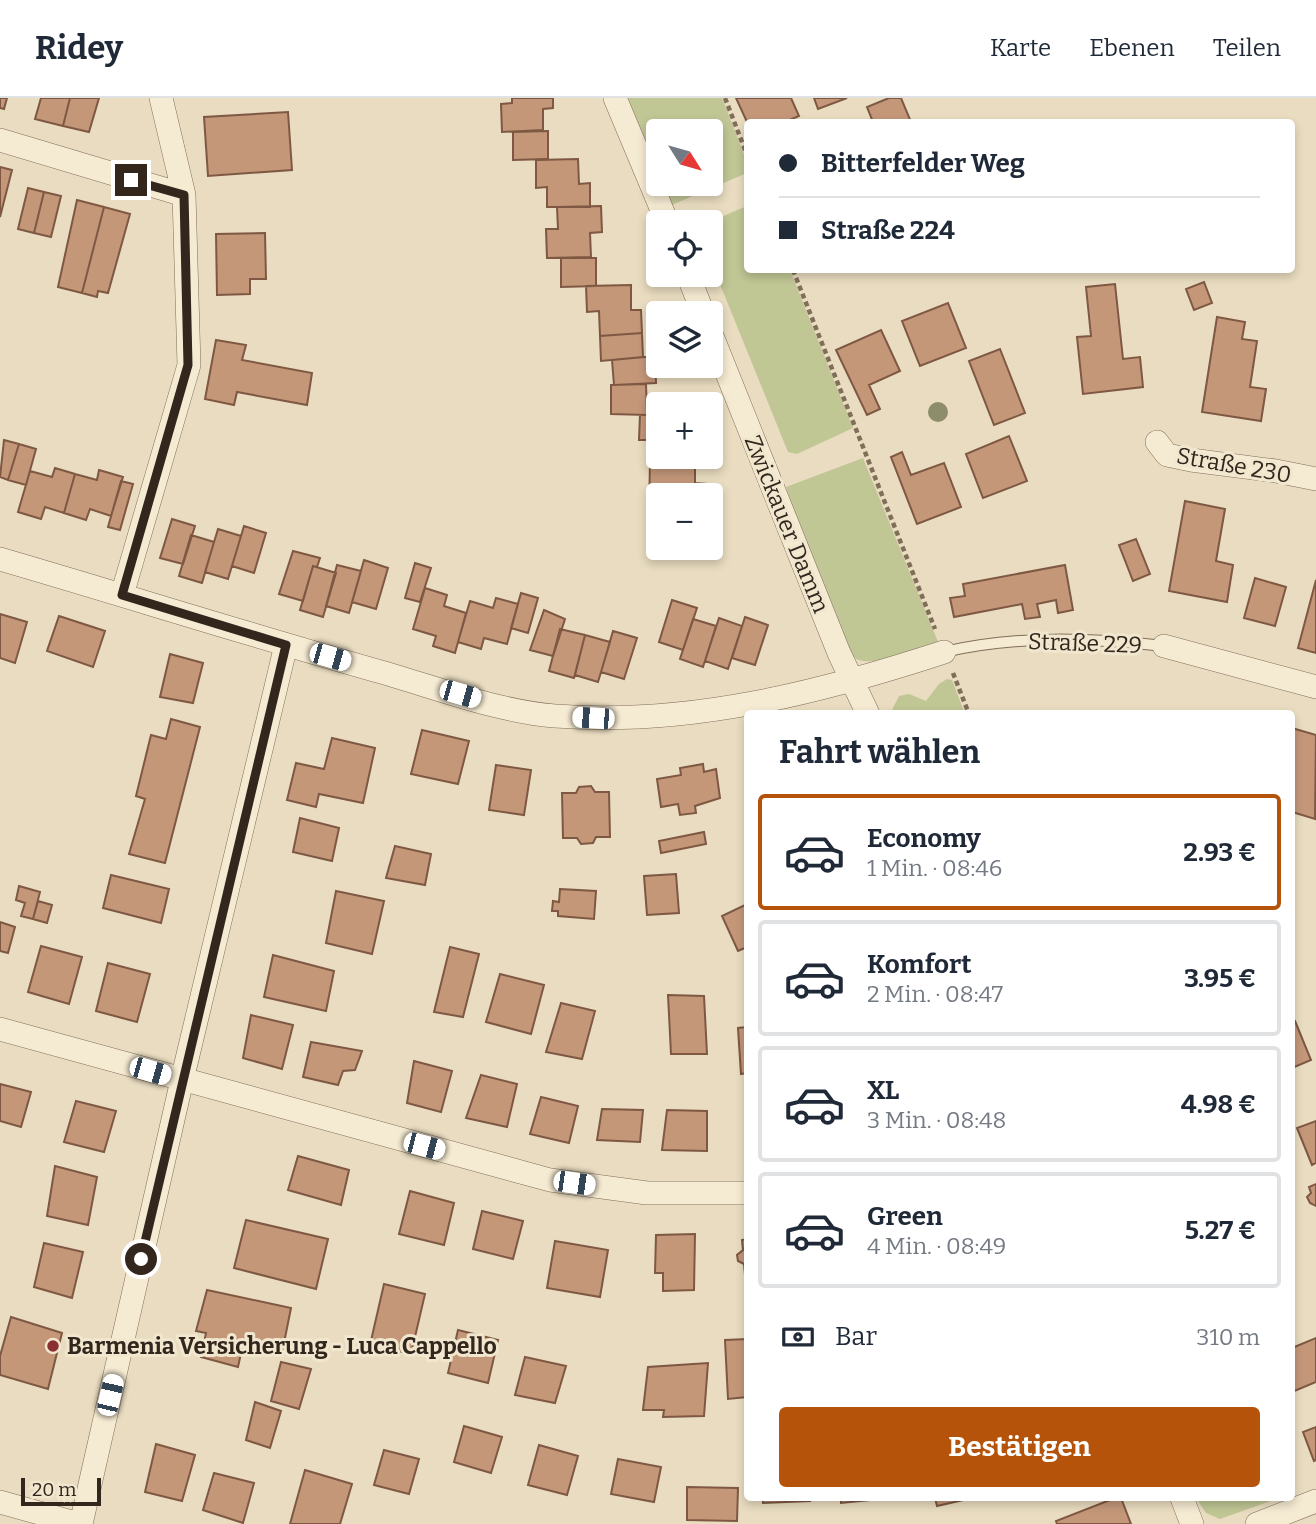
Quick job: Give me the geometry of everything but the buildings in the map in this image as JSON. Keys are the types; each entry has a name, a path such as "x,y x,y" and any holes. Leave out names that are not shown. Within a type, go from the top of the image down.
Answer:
{"street":[{"path":"122,595 188,365 184,195 161,98"},
{"path":"615,98 662,210"},
{"path":"0,140 184,195"},
{"name":"Zwickauer Damm","path":"723,363 839,653 855,681 866,710"},
{"name":"Straße 230","path":"1157,442 1167,454 1191,460 1316,479"},
{"name":"Straße 229","path":"0,559 286,645 512,709 552,715 642,717 707,710 855,681 944,652"},
{"path":"0,1502 80,1524 286,645"},
{"name":"Straße 229","path":"1164,646 1316,687"},
{"path":"0,1029 550,1180 647,1193 744,1193"},
{"path":"1183,1501 1192,1524"},
{"path":"1257,1524 1316,1501"}],"lane":[{"name":"Straße 229","path":"944,652 979,644 1031,639 1164,646"}],"path":[{"path":"725,98 744,147"},
{"path":"794,273 967,710"}],"green space":[{"path":"624,98 722,98 744,154 744,174 723,183 723,119 646,119 646,154"},
{"path":"663,196 693,196 667,207"},
{"path":"744,207 744,273 791,273 853,428 797,454 788,452 721,287 723,216"},
{"path":"863,458 938,642 877,661 859,660 850,652 805,544 786,487"},
{"path":"947,679 952,680 963,710 892,710 899,696 909,694 926,701 939,684"},
{"path":"1198,1501 1270,1501 1220,1519 1206,1513"}],"place":[{"name":"Barmenia Versicherung - Luca Cappello","path":"53,1346"}],"route":[{"path":"131,180 184,195 188,365 122,595 286,645 141,1259"}]}
